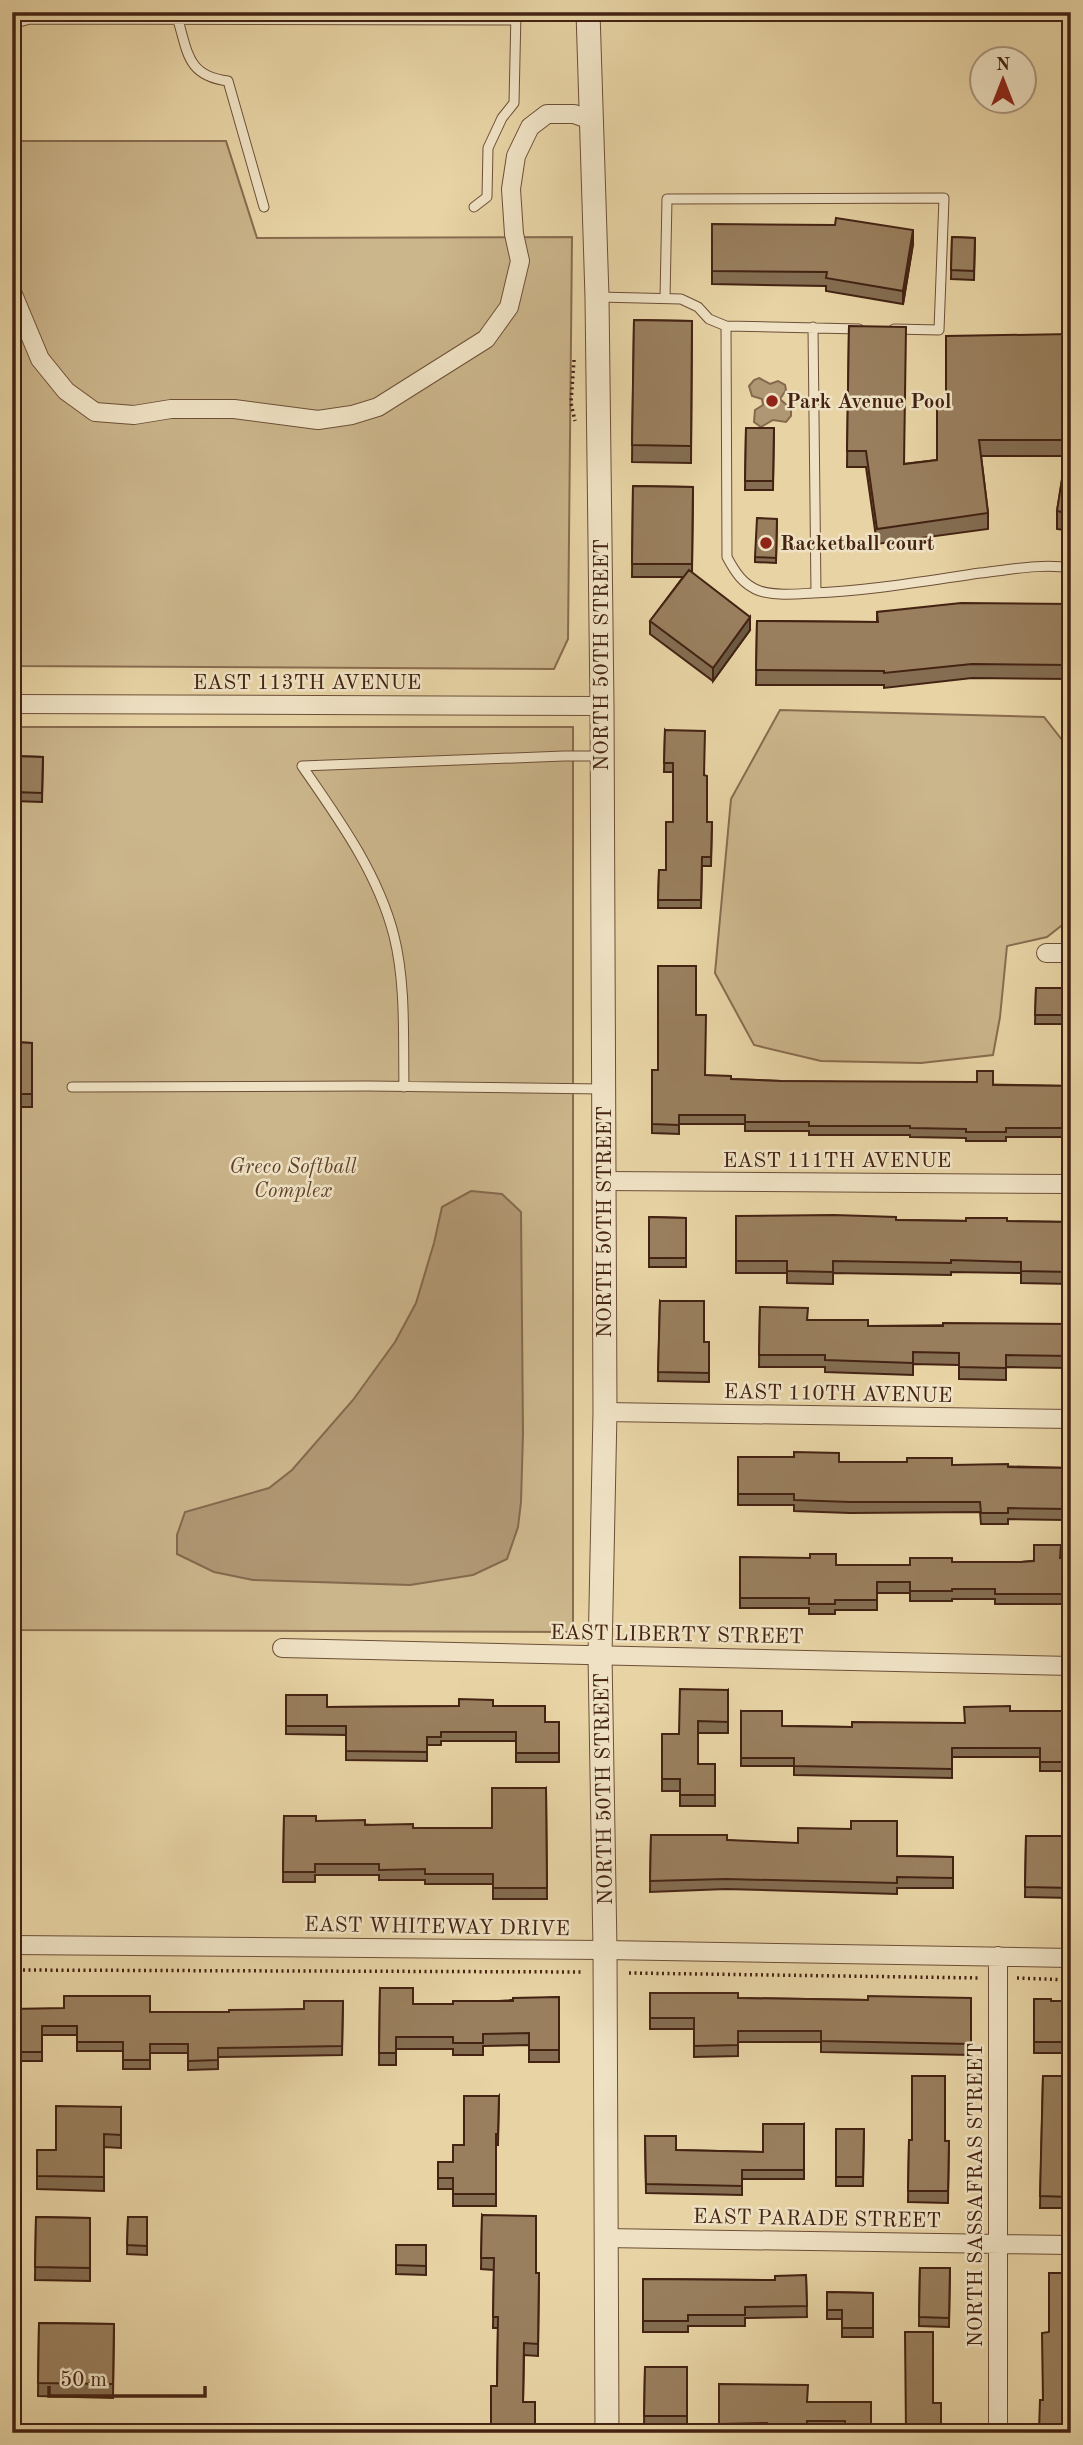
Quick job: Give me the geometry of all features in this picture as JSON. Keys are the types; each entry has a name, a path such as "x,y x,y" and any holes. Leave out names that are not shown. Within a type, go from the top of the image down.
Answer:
{"street":[{"name":"NORTH 50TH STREET","path":"588,12 597,297 602,706 605,1412 600,1655 605,1950 607,2433"},
{"path":"12,292 40,359 66,391 95,412 134,415 171,409 234,409 318,420 352,415 378,407 486,339 509,307 520,261 514,234 511,189 516,156 530,127 547,114 574,114 591,120"},
{"name":"EAST 113TH AVENUE","path":"12,704 602,706"},
{"path":"1046,953 1071,953"},
{"name":"EAST 111TH AVENUE","path":"602,1181 1071,1184"},
{"name":"EAST 110TH AVENUE","path":"605,1412 1071,1419"},
{"name":"EAST LIBERTY STREET","path":"282,1648 1071,1666"},
{"name":"EAST WHITEWAY DRIVE","path":"12,1945 605,1950 1071,1958"},
{"name":"NORTH SASSAFRAS STREET","path":"998,1956 999,2433"},
{"name":"EAST PARADE STREET","path":"605,2238 1071,2245"}],"lane":[{"path":"12,24 30,19 516,16 514,103 502,118 488,148 487,197 474,207"},
{"path":"178,20 188,56 194,67 213,79 229,81 264,208"},
{"path":"664,298 667,199 944,198 939,330 889,329"},
{"path":"597,297 681,299 698,307 709,319 726,326 864,329"},
{"path":"726,326 727,557 746,584 760,591 778,594 834,593 1020,568 1071,568"},
{"path":"813,327 816,593"},
{"path":"404,1087 403,1013 394,937 380,895 350,837 302,765 564,755 601,756"},
{"path":"72,1087 604,1089"}],"path":[{"path":"12,1970 584,1972"},
{"path":"629,1973 1071,1980"}],"green space":[{"path":"12,141 226,141 257,238 572,237 568,639 554,669 12,666"},
{"path":"780,710 1044,717 1070,750 1071,918 1047,937 1007,946 1000,1017 993,1055 921,1063 821,1061 754,1045 715,973 731,799"},
{"name":"Greco Softball Complex","path":"12,727 573,727 573,1632 12,1630"}],"shaded area":[{"name":"Park Avenue Pool","path":"759,378 770,384 778,381 785,385 786,390 780,399 791,409 791,416 786,422 773,420 761,427 754,422 755,410 763,405 762,399 752,396 749,386"},
{"path":"471,1191 502,1194 521,1212 521,1502 518,1527 507,1559 473,1575 410,1585 253,1580 214,1572 177,1554 177,1535 185,1512 269,1488 292,1470 353,1400 395,1342 416,1303 442,1207"}],"building":[{"path":"836,218 913,230 903,291 826,278 827,272 712,271 712,224 835,225"},
{"path":"952,237 975,238 974,271 951,270"},
{"path":"634,320 692,321 691,446 632,445"},
{"path":"849,326 906,327 904,464 937,460 937,399 946,399 946,336 1071,334 1071,440 979,440 988,513 877,529 866,451 847,451"},
{"path":"746,428 774,428 773,481 745,481"},
{"path":"1066,453 1071,453 1071,514 1057,511"},
{"path":"633,486 693,487 692,564 632,564"},
{"name":"Racketball court","path":"757,518 777,519 776,558 755,557"},
{"path":"689,570 750,617 713,668 650,621"},
{"path":"961,603 1071,604 1071,665 972,664 884,673 756,670 757,621 878,622 877,612"},
{"path":"665,730 705,731 707,822 712,822 711,857 702,857 701,900 658,900 659,870 666,870 666,822 673,822 673,763 664,763"},
{"path":"12,756 43,757 42,793 14,792"},
{"path":"658,966 696,966 696,1015 706,1015 705,1075 781,1081 977,1082 977,1071 993,1071 993,1085 1071,1086 1071,1128 1006,1128 1006,1132 966,1132 966,1129 910,1126 809,1126 809,1122 745,1122 745,1115 679,1115 679,1125 652,1124 652,1070 658,1070"},
{"path":"1036,988 1071,988 1071,1015 1035,1015"},
{"path":"12,1042 32,1043 32,1094 12,1094"},
{"path":"736,1216 896,1217 896,1220 966,1221 966,1218 1007,1218 1007,1221 1071,1222 1071,1272 1021,1271 1021,1262 833,1261 833,1272 787,1271 787,1261 736,1261"},
{"path":"649,1217 686,1218 686,1258 649,1258"},
{"path":"660,1301 704,1301 704,1342 709,1342 709,1373 658,1372"},
{"path":"760,1307 808,1308 807,1320 868,1320 868,1326 943,1326 943,1323 1071,1324 1071,1356 1006,1355 1006,1368 959,1367 959,1353 913,1352 913,1363 825,1360 825,1355 759,1355"},
{"path":"794,1452 839,1453 839,1462 907,1462 907,1458 952,1458 952,1465 1008,1464 1008,1467 1071,1468 1071,1506 1066,1505 1066,1509 1008,1508 1008,1513 981,1513 980,1502 850,1502 794,1500 794,1494 738,1494 738,1457 794,1457"},
{"path":"1034,1545 1061,1545 1060,1558 1071,1558 1071,1594 995,1594 995,1589 910,1591 910,1582 877,1582 877,1600 835,1600 835,1604 809,1604 809,1598 740,1598 740,1557 810,1558 810,1554 836,1554 836,1565 910,1565 910,1558 952,1558 952,1562 1021,1562 1034,1561"},
{"path":"680,1689 728,1690 728,1722 698,1721 698,1764 715,1764 715,1795 680,1795 680,1779 662,1779 662,1734 679,1734"},
{"path":"286,1695 327,1695 327,1707 459,1706 459,1699 493,1700 493,1706 545,1706 545,1722 559,1722 559,1753 516,1753 516,1732 441,1732 441,1737 427,1737 427,1752 346,1751 346,1726 286,1726"},
{"path":"1010,1706 1010,1711 1071,1711 1071,1742 1067,1742 1067,1762 1040,1762 1040,1748 952,1748 952,1769 794,1766 794,1758 741,1758 741,1711 782,1711 782,1726 852,1727 852,1722 965,1723 964,1707"},
{"path":"492,1788 546,1788 547,1888 493,1888 493,1874 425,1874 425,1869 379,1870 379,1864 315,1864 315,1872 283,1872 284,1816 316,1816 316,1821 365,1820 365,1825 413,1824 413,1828 492,1828"},
{"path":"851,1821 897,1821 897,1856 953,1857 953,1878 897,1877 897,1883 726,1879 650,1881 651,1835 727,1835 727,1840 798,1843 798,1828 851,1829"},
{"path":"1026,1836 1065,1836 1065,1839 1071,1839 1071,1888 1025,1887"},
{"path":"380,1988 413,1988 413,2004 559,1997 559,2050 529,2050 529,2033 483,2034 483,2043 453,2043 453,2037 396,2037 396,2053 379,2053"},
{"path":"650,1993 738,1993 738,1998 971,1998 971,2044 821,2041 821,2031 738,2031 738,2045 694,2046 694,2018 650,2018"},
{"path":"64,1996 150,1996 150,2012 304,2009 304,2001 343,2001 342,2046 218,2048 218,2060 188,2061 188,2044 150,2044 150,2060 123,2060 123,2042 77,2042 77,2026 42,2026 42,2052 12,2052 12,2009 64,2008"},
{"path":"1034,1999 1071,2001 1071,2032 1068,2032 1068,2042 1034,2042"},
{"path":"912,2076 945,2076 945,2141 949,2141 948,2191 908,2191 909,2140 912,2140"},
{"path":"1043,2076 1071,2076 1071,2197 1040,2196"},
{"path":"464,2096 499,2096 496,2194 453,2194 453,2178 438,2178 438,2162 453,2162 453,2145 464,2145"},
{"path":"56,2106 121,2107 121,2135 104,2134 104,2177 37,2176 37,2150 56,2150"},
{"path":"763,2124 804,2124 804,2170 742,2170 742,2186 646,2184 645,2136 676,2136 676,2150 763,2152"},
{"path":"836,2129 864,2129 863,2177 836,2177"},
{"path":"482,2215 536,2216 536,2273 539,2273 538,2344 524,2343 523,2402 535,2402 535,2433 491,2433 491,2386 497,2386 498,2317 493,2317 494,2258 481,2258"},
{"path":"36,2217 90,2218 90,2268 35,2267"},
{"path":"128,2217 147,2217 147,2246 127,2245"},
{"path":"396,2245 426,2245 426,2266 396,2265"},
{"path":"920,2268 950,2268 949,2318 919,2317"},
{"path":"1049,2273 1071,2273 1070,2432 1039,2431 1040,2400 1043,2400 1042,2333 1049,2332"},
{"path":"806,2275 807,2306 745,2307 745,2315 688,2315 688,2321 643,2321 643,2279 775,2280 775,2276"},
{"path":"827,2292 873,2293 873,2328 842,2328 842,2310 827,2310"},
{"path":"39,2323 114,2324 113,2384 38,2383"},
{"path":"905,2332 933,2332 933,2403 941,2403 941,2433 906,2433"},
{"path":"645,2367 687,2367 687,2416 644,2416"},
{"path":"719,2384 808,2385 807,2402 871,2402 871,2426 845,2426 845,2421 807,2421 807,2429 767,2429 767,2423 719,2424"}],"place":[{"name":"Park Avenue Pool","path":"772,401"},
{"name":"Racketball court","path":"766,543"}]}
